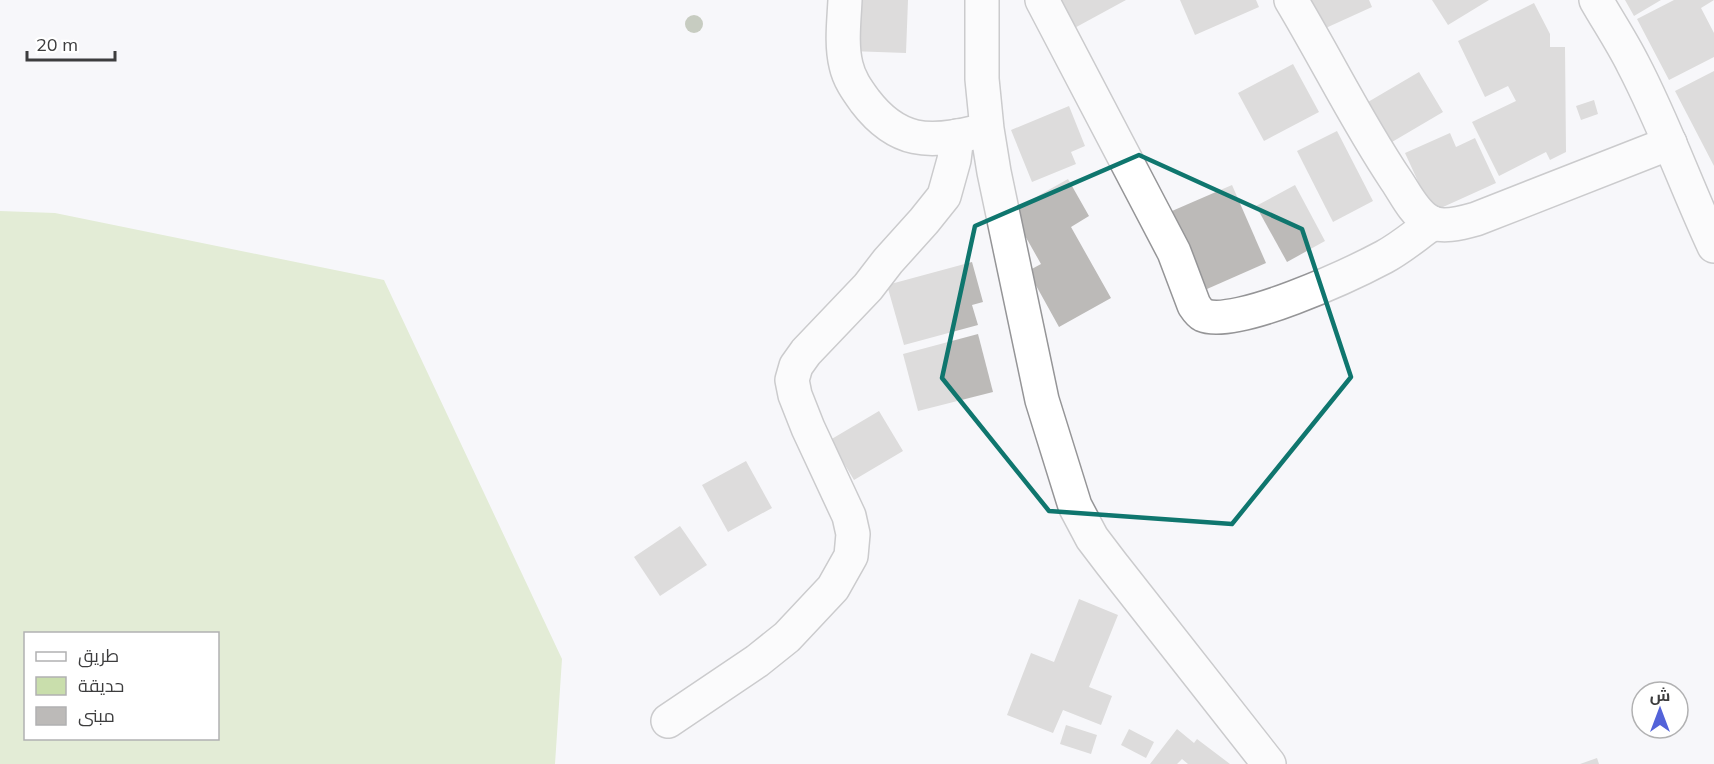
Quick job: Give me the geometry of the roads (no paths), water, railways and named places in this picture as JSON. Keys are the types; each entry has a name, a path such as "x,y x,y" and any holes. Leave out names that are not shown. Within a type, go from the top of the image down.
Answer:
{"street":[{"path":"845,0 845,62 853,84 872,110 905,135 927,139 972,133"},
{"path":"668,721 757,661 787,637 833,588 851,556 853,534 849,516 808,428 795,395 792,380 796,366 806,352 868,287 944,196 954,160 972,133 982,79 982,0"},
{"path":"1042,0 1174,252 1194,304 1202,315 1221,317 1281,304 1386,256 1433,223"},
{"path":"1291,0 1317,42 1334,78 1388,167 1413,206 1425,219 1433,223 1458,223 1476,219 1670,143"},
{"path":"1596,0 1633,63 1714,246"},
{"path":"972,133 994,172 1042,400 1075,506 1092,538 1269,764"}]}
